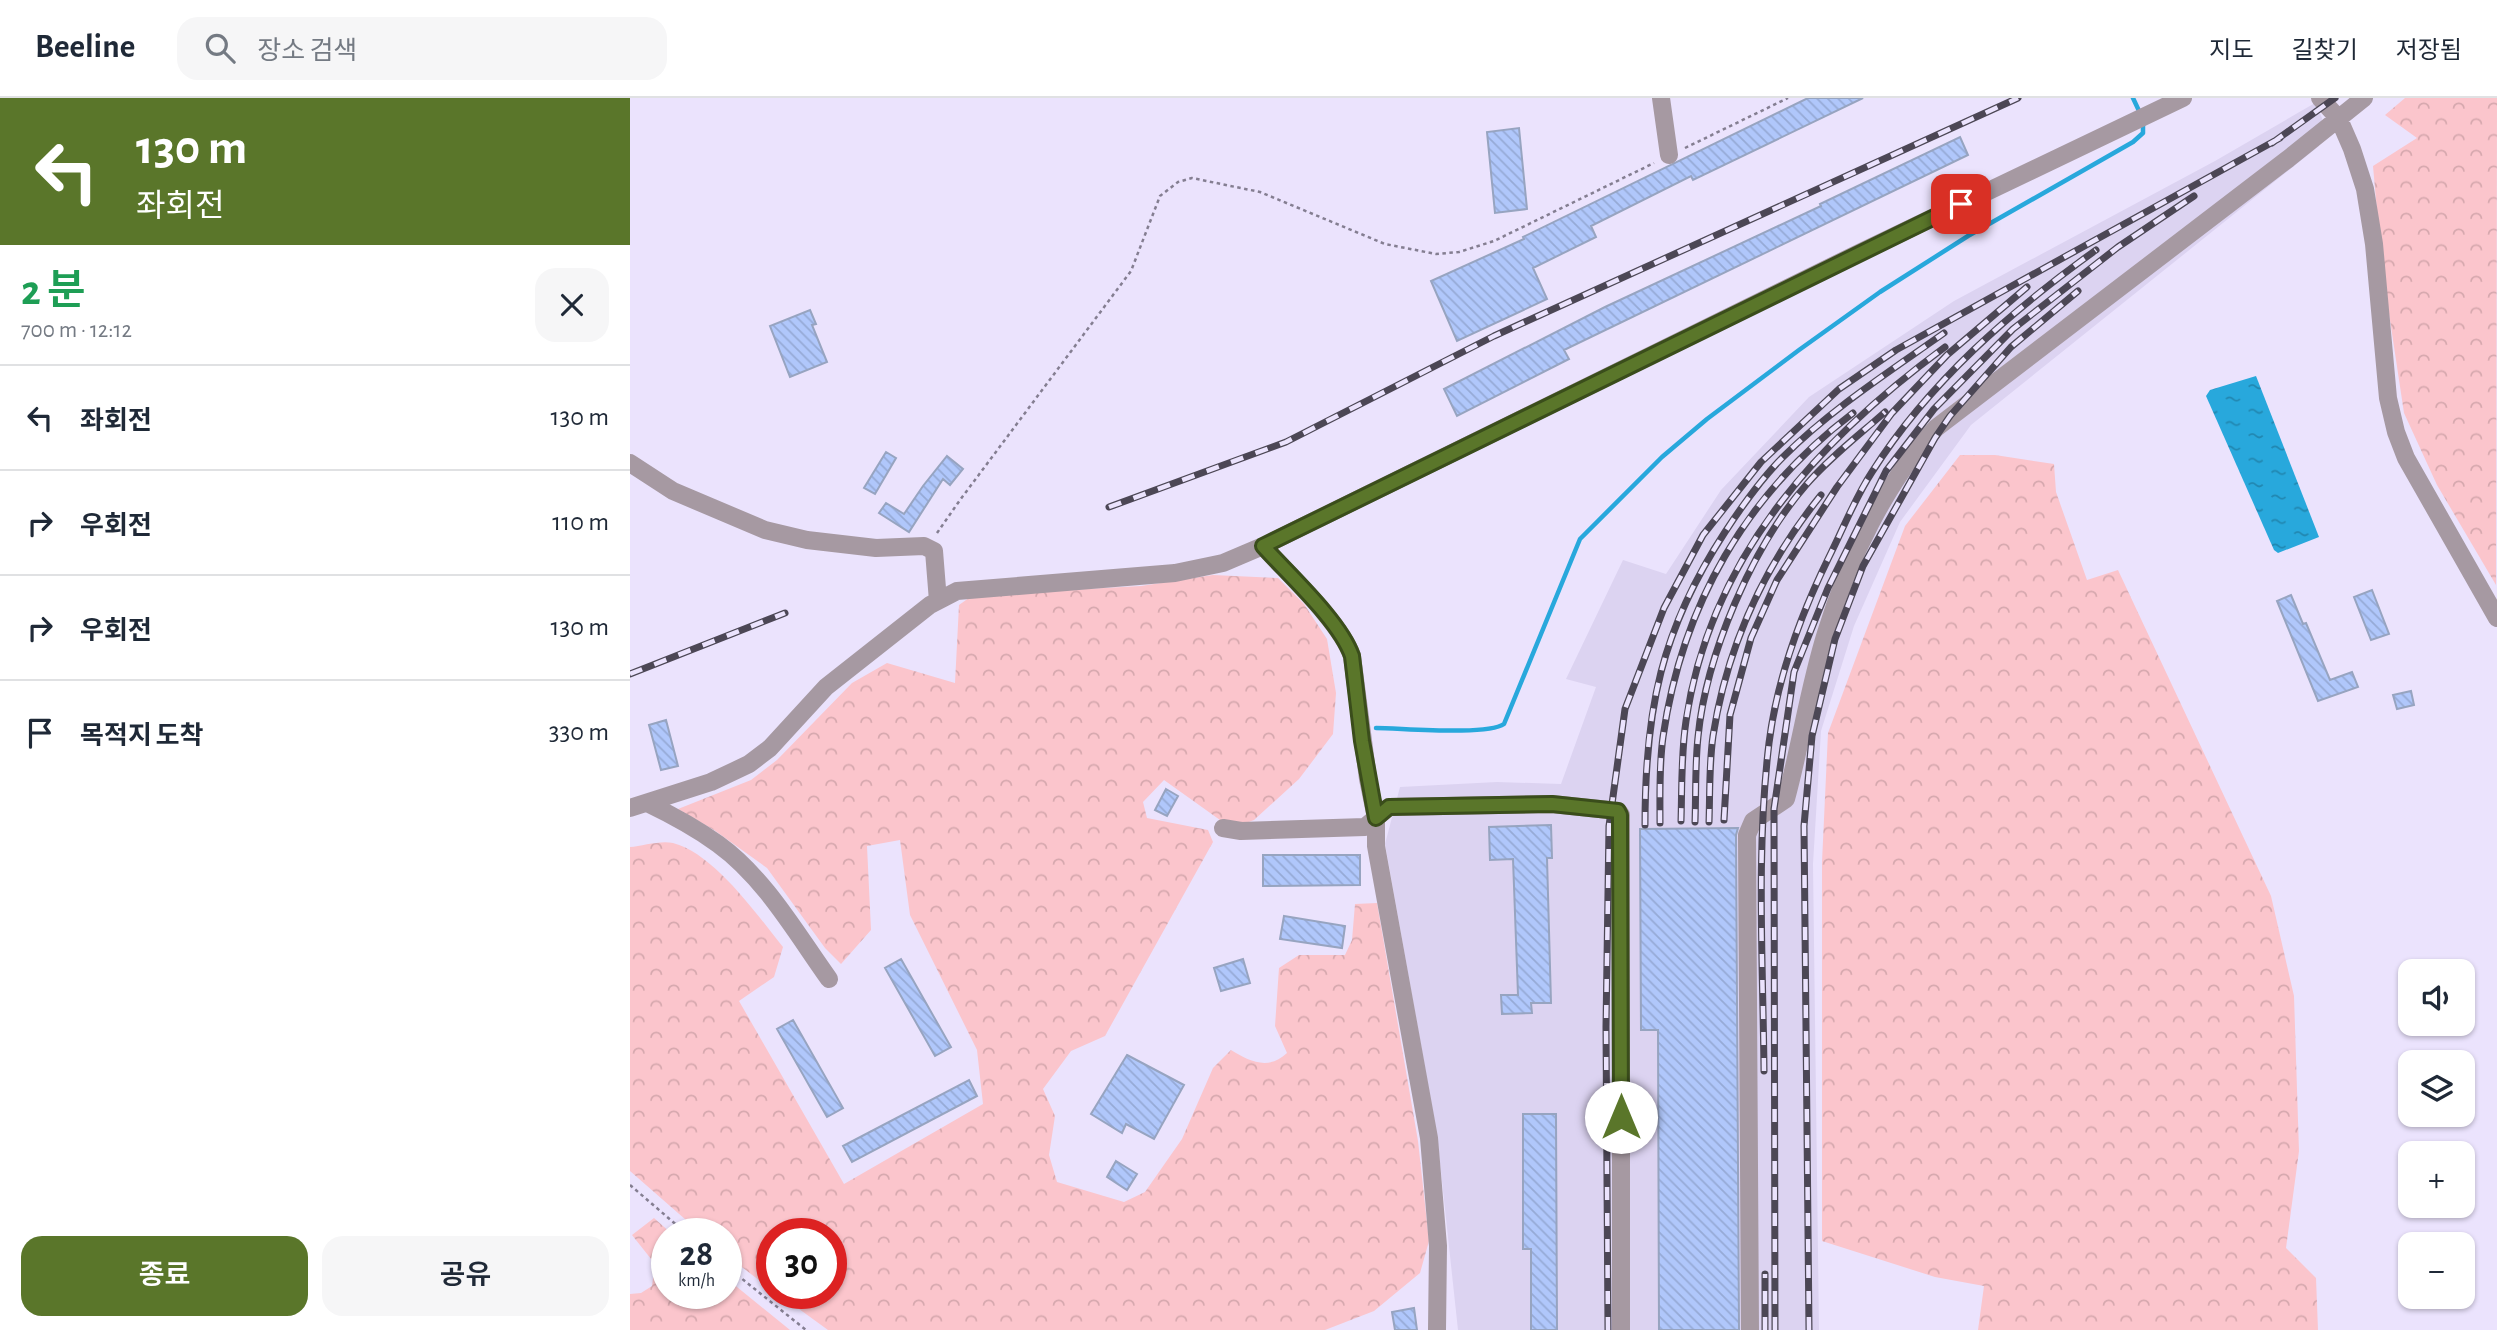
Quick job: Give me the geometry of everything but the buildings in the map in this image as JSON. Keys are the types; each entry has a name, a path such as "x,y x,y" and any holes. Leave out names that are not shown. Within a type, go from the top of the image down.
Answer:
{"street":[{"path":"1661,98 1669,155"},
{"path":"639,805 711,782 748,764 770,748 826,687 938,601 957,591 1194,570 1223,563 1263,546 1861,252 2183,98"},
{"path":"2320,98 2339,119 2359,169 2371,215 2384,367 2396,432 2406,458 2497,618"},
{"path":"1750,1330 1748,835 1753,821 1786,799 1826,633 1850,565 1912,453 1936,428 2364,98"},
{"path":"630,463 673,491 765,530 807,540 876,548 924,545 934,551 938,601"},
{"path":"1263,546 1335,626 1352,656 1366,768 1376,818 1376,846 1429,1138 1438,1246 1437,1330"},
{"path":"1223,828 1241,831 1365,827 1389,807 1552,804 1618,811 1621,1330"},
{"path":"639,805 680,820 719,844 746,867 829,979"}],"path":[{"path":"928,548 960,500 1131,271 1160,196 1178,182 1192,178 1260,192 1385,244 1436,254 1459,252 1494,241 1788,98"},
{"path":"630,1185 668,1218"},
{"path":"742,1279 806,1330"}],"shaded area":[{"path":"2315,103 2322,118 2319,146 1971,425 1900,522 1854,626 1821,731 1813,864 1819,1330 1458,1330 1437,1135 1385,844 1400,787 1497,782 1561,784 1596,687 1566,679 1623,560 1666,574 1721,490 1809,397 1954,301 2215,161"}],"green space":[{"path":"2405,98 2497,98 2496,585 2437,485 2404,413 2382,267 2373,166 2417,138 2385,115"},
{"path":"1960,455 1995,455 2054,464 2056,492 2087,580 2118,570 2271,896 2294,996 2299,1151 2286,1248 2316,1278 2318,1330 1978,1330 1984,1286 1935,1277 1822,1241 1822,862 1828,733 1905,526"},
{"path":"1213,575 1278,578 1304,604 1327,639 1336,693 1333,734 1299,779 1254,820 1241,825 1220,820 1164,780 1143,802 1147,818 1208,830 1213,842 1105,1036 1071,1051 1043,1089 1055,1116 1049,1155 1057,1182 1124,1202 1145,1192 1182,1139 1213,1068 1231,1050 1252,1061 1266,1063 1273,1062 1287,1053 1275,1026 1279,968 1299,955 1345,955 1352,940 1355,904 1377,903 1418,1141 1429,1241 1420,1273 1374,1311 1325,1330 828,1330 799,1309 847,1309 847,1218 756,1218 756,1278 742,1267 742,1218 684,1218 630,1171 630,847 668,842 689,849 734,887 783,947 774,977 739,1001 844,1184 983,1104 977,1050 910,915 900,840 867,846 871,930 841,964 825,948 767,868 714,830 678,809 751,780 777,760 852,683 887,663 955,683 959,605 973,595 1141,586"},
{"path":"651,1220 651,1259 632,1235"},
{"path":"651,1287 651,1309 742,1309 742,1291 756,1302 756,1309 764,1309 790,1330 630,1330 630,1294 641,1293"}],"water":[{"path":"2256,376 2319,537 2278,553 2274,550 2206,396 2210,390"}],"waterway":[{"path":"2133,98 2140,113"},
{"path":"1376,728 1463,731 1495,728 1504,724 1580,539 1662,457 1707,419 1880,292 1968,236 2133,142 2143,133 2143,122"}],"railway":[{"path":"1109,507 1286,442 1494,336 2018,98"},
{"path":"2272,143 2335,98"},
{"path":"1608,1330 1606,1027 1609,826 1625,709 1664,608 1703,535 1761,462 1839,389 1896,350 2280,138"},
{"path":"1775,1330 1774,809 1794,672 1828,588 1886,471 1934,409 2013,329 2118,247 2194,196"},
{"path":"1764,1071 1761,907 1765,784 1778,695 1809,601 1866,482 1919,408 2003,323 2096,250"},
{"path":"1724,820 1730,715 1751,638 1777,580 1837,487 1892,413 1947,355 2027,287"},
{"path":"1809,1330 1804,826 1812,736 1835,639 1863,566 1950,416 2011,347 2078,291"},
{"path":"1645,825 1648,744 1661,672 1672,637 1703,568 1767,474 1801,439 1944,333"},
{"path":"1681,821 1684,733 1699,662 1719,607 1745,556 1777,508 1813,464 1854,422 1898,383 1945,347"},
{"path":"1695,822 1697,748 1703,705 1721,638 1750,570 1786,510 1806,485 1834,456 1885,412"},
{"path":"1660,823 1662,748 1672,689 1703,598 1725,556 1751,516 1781,479 1853,413"},
{"path":"1709,822 1713,736 1719,703 1738,639 1765,579 1821,495"},
{"path":"630,674 785,613"},
{"path":"1765,1274 1765,1330"}],"route":[{"path":"1621,1117 1618,811 1552,804 1389,807 1376,818 1362,741 1352,656 1347,643 1263,546 1961,204"}]}
